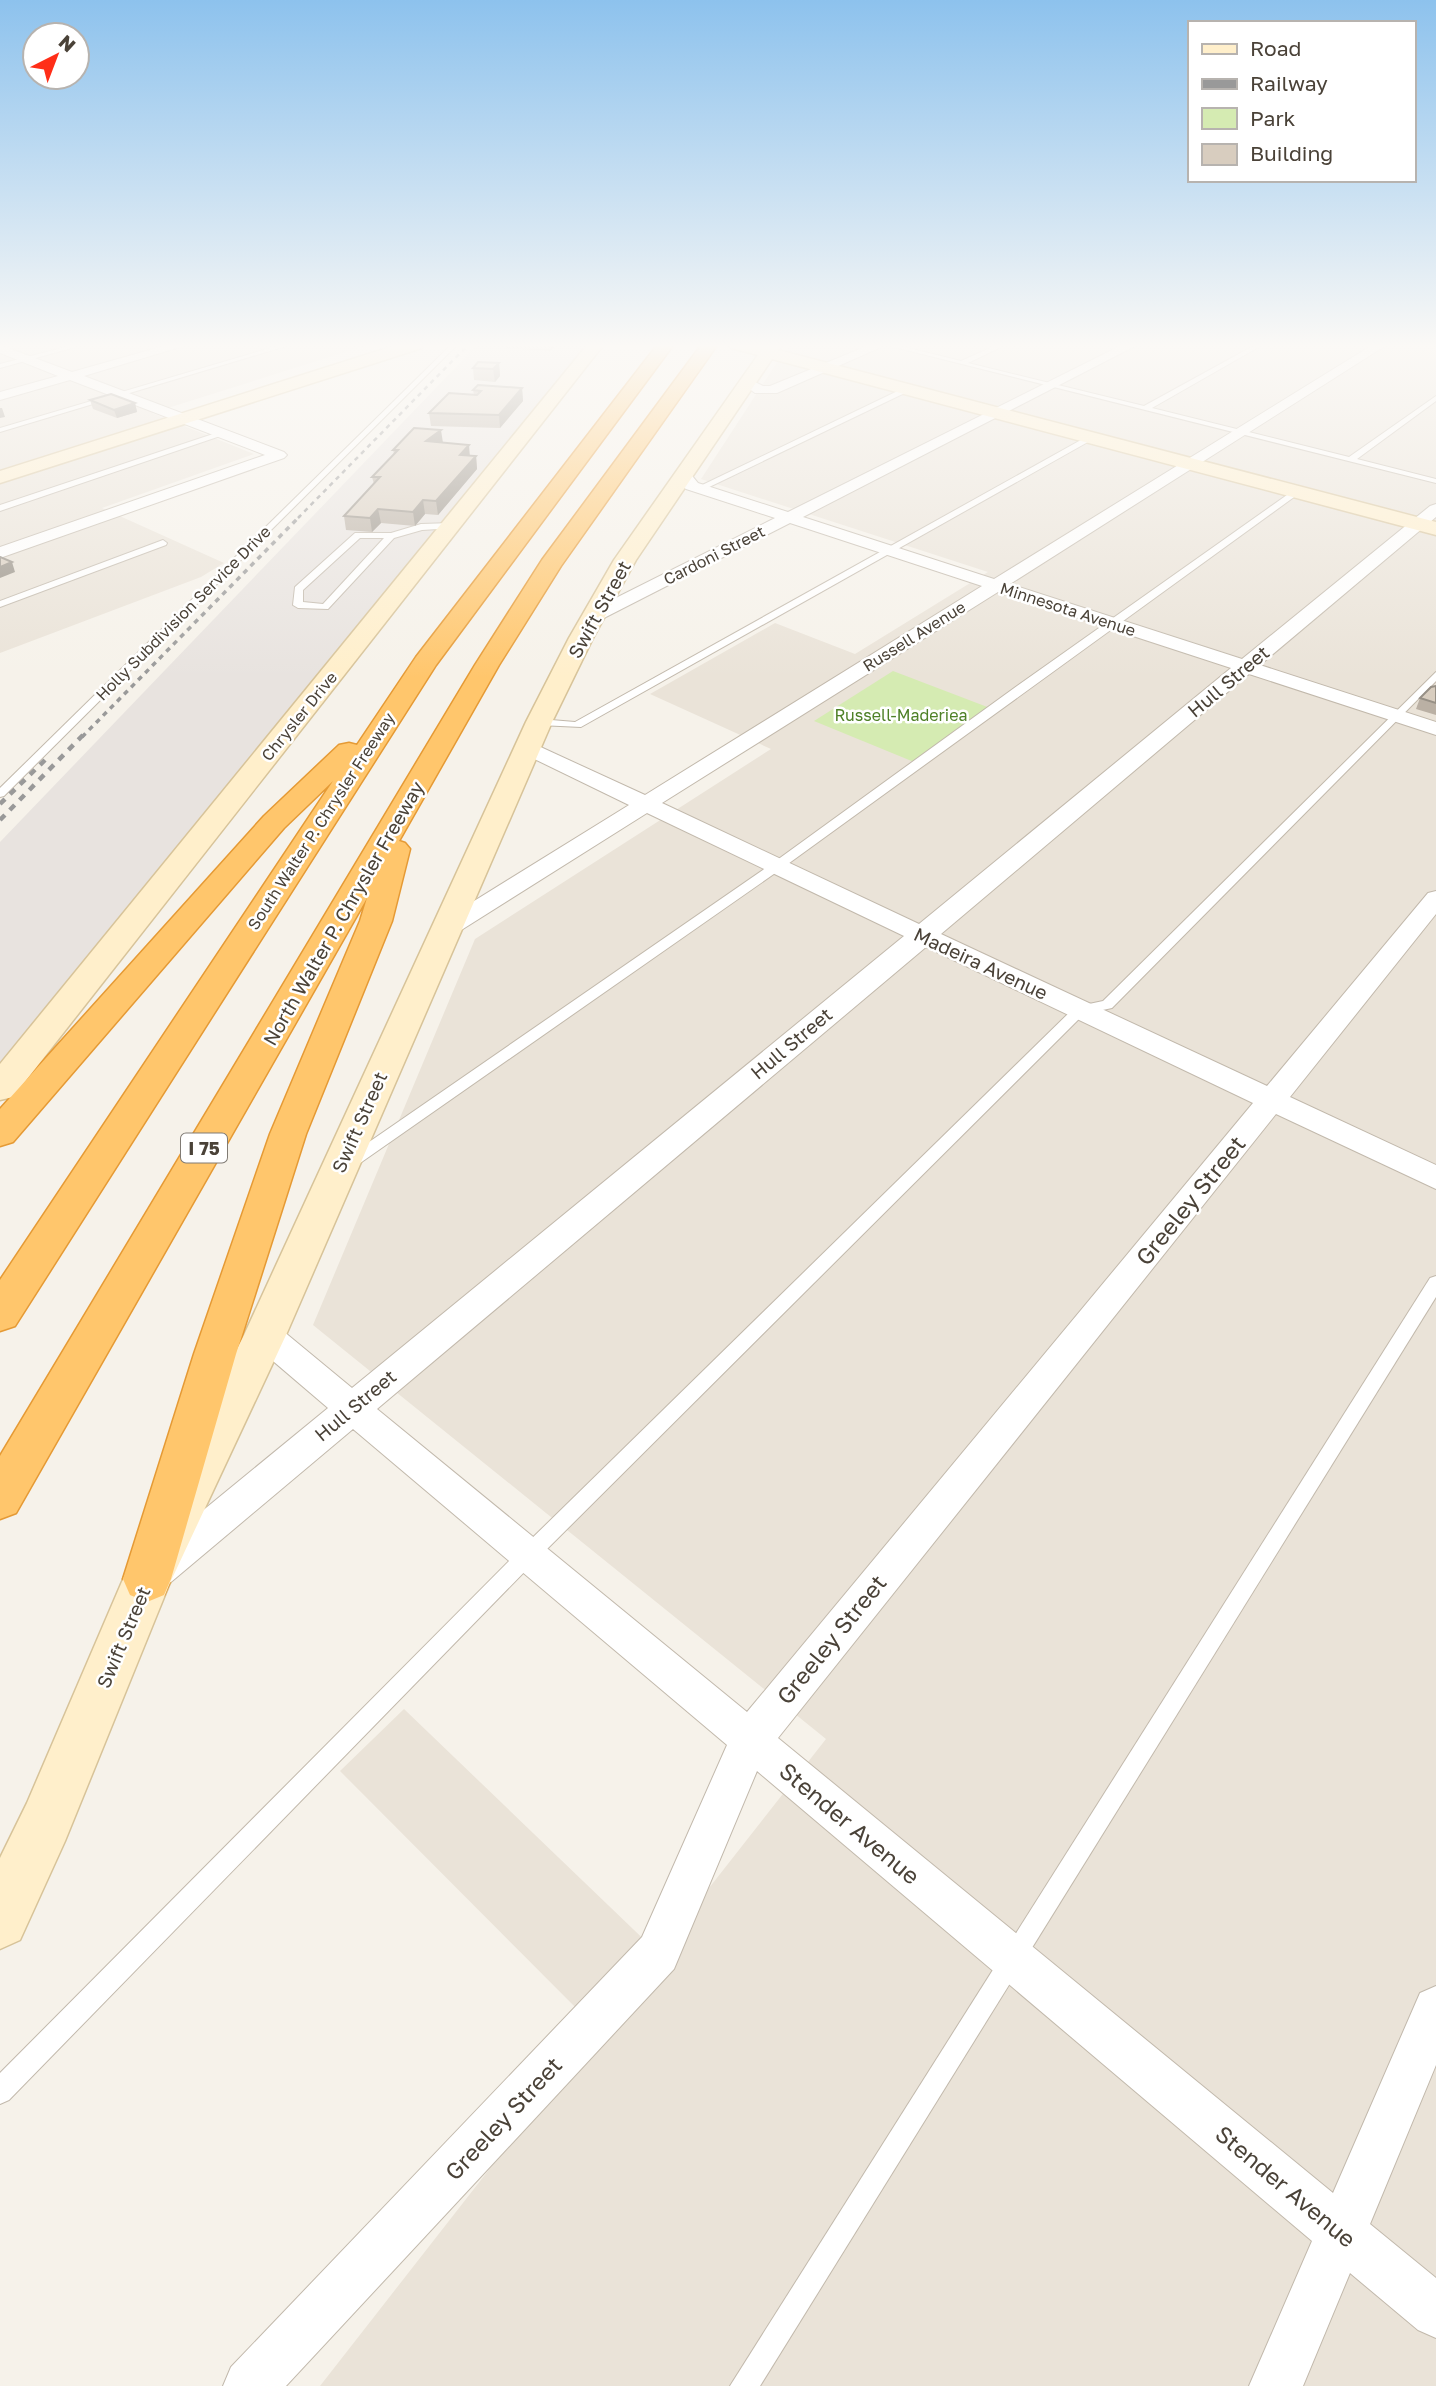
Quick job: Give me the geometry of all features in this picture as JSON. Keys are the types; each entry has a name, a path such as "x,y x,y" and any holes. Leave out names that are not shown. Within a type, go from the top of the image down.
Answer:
{"highway":[{"name":"South Walter P. Chrysler Freeway","path":"0,1314 397,706 485,579 580,455"},
{"name":"North Walter P. Chrysler Freeway","path":"0,1498 486,665 550,565 629,455"},
{"path":"0,1133 274,822 397,706"},
{"path":"147,1579 215,1354 288,1135 376,921 409,799"}],"main road":[{"path":"0,477 67,455"},
{"name":"Chrysler Drive","path":"0,1088 508,455"},
{"name":"Swift Street","path":"0,1920 46,1822 147,1579 265,1335 533,735 625,560 687,482 702,455"},
{"path":"1157,455 1427,526"}],"street":[{"path":"0,553 278,455"},
{"name":"Cardoni Street","path":"594,616 912,455"},
{"name":"Russell Avenue","path":"446,929 1204,455"},
{"name":"Minnesota Avenue","path":"687,482 1436,729"},
{"name":"Hull Street","path":"147,1579 1245,667 1427,526 1436,509"},
{"name":"Madeira Avenue","path":"533,735 646,804 1436,1178"},
{"name":"Greeley Street","path":"250,2386 658,1953 750,1740 1436,898"},
{"name":"Stender Avenue","path":"265,1335 1436,2312"},
{"path":"1276,2386 1436,2009"}],"lane":[{"path":"0,508 158,455"},
{"name":"Holly Subdivision Service Drive","path":"0,794 342,455"},
{"path":"687,482 751,455"},
{"path":"533,735 577,725 1060,455"},
{"path":"1331,455 1436,481"},
{"path":"1350,460 1356,455"},
{"path":"337,1172 777,866 1297,492"},
{"path":"391,536 326,607 298,604 298,590 358,535 391,536 421,527 452,526"},
{"path":"0,604 163,543"},
{"path":"0,2091 528,1555 1080,1010 1107,1005 1436,675"},
{"path":"744,2386 1436,1283"}],"shaded area":[{"path":"0,455 250,455 102,508 224,563 201,577 0,653"},
{"path":"371,455 498,455 0,1075 0,842"},
{"path":"716,455 1436,455 1436,2386 320,2386 598,2030 340,1771 404,1709 658,1953 826,1739 313,1325 475,939 771,749 650,694 775,623 855,654 988,572 701,479"}],"green space":[{"name":"Russell-Maderiea","path":"893,671 990,708 914,762 814,721"}],"building":[{"path":"393,455 476,456 436,501 423,500 413,512 378,509 370,518 344,516 380,477 372,477"},
{"path":"0,557 12,562 0,567"},
{"path":"1436,686 1436,703 1420,698 1431,687"}],"railway":[{"path":"298,518 360,455"},
{"path":"82,737 300,516"},
{"path":"0,820 83,735"},
{"path":"0,804 45,760"}]}
